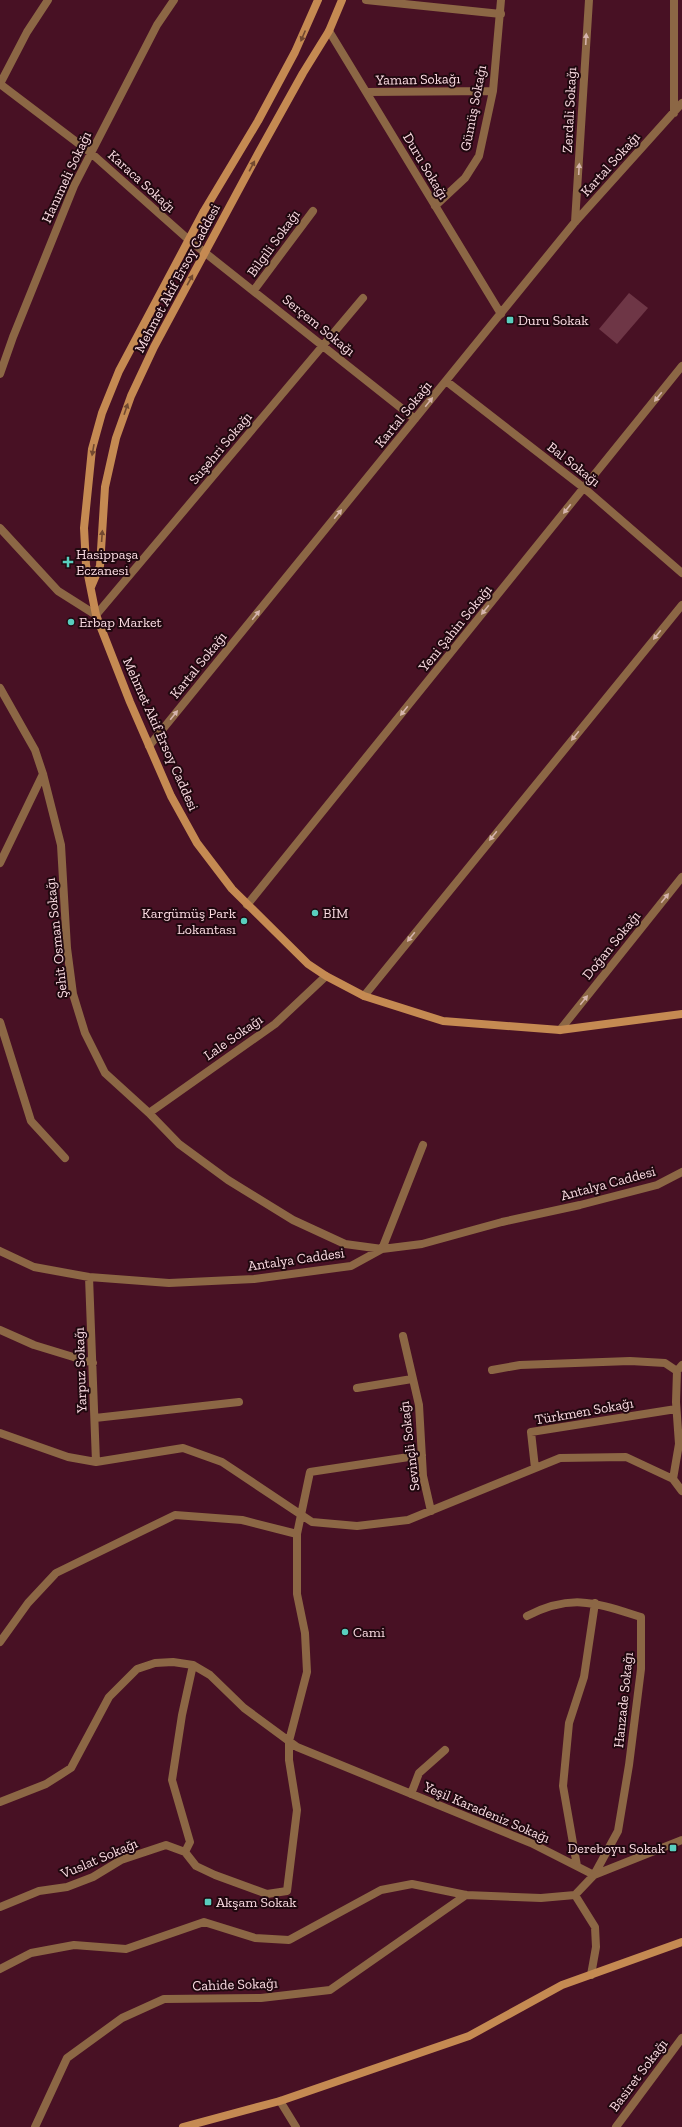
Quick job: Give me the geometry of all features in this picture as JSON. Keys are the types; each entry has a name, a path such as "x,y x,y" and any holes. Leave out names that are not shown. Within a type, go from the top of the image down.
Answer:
{"main road":[{"name":"Mehmet Akif Ersoy Caddesi","path":"318,0 292,59 189,240 119,371 102,413 92,449 84,528 86,565 96,615 171,796 197,843 232,889 308,964 326,976 364,996 443,1021 560,1030 682,1014"},
{"name":"Mehmet Akif Ersoy Caddesi","path":"91,587 100,566 105,487 118,431 131,396 154,347 303,73 329,32 342,0"},
{"path":"183,2127 280,2101 469,2036 562,1985 682,1942"}],"street":[{"path":"0,84 27,32 48,0"},
{"name":"Hanımeli Sokağı","path":"0,374 13,337 68,200 157,25 174,0"},
{"path":"366,0 501,14"},
{"name":"Gümüş Sokağı","path":"435,206 465,178 479,156 493,91 501,14 501,0"},
{"name":"Zerdali Sokağı","path":"576,222 588,0"},
{"path":"674,0 674,113"},
{"name":"Duru Sokağı","path":"329,32 501,314"},
{"name":"Karaca Sokağı","path":"0,84 91,153 189,240 206,252"},
{"name":"Yaman Sokağı","path":"366,92 493,91"},
{"name":"Kartal Sokağı","path":"149,746 576,222 682,103"},
{"name":"Bilgili Sokağı","path":"254,290 313,211"},
{"name":"Serçem Sokağı","path":"206,252 415,419"},
{"name":"Suşehri Sokağı","path":"96,615 363,298"},
{"name":"Yeni Şahin Sokağı","path":"247,905 682,366"},
{"name":"Bal Sokağı","path":"446,381 584,488 682,573"},
{"path":"0,528 58,591 96,615"},
{"path":"364,996 682,604"},
{"name":"Şehit Osman Sokağı","path":"0,688 35,750 43,774 61,845 67,948 73,994 85,1033 105,1073 149,1113 179,1144 228,1180 293,1220 345,1244 382,1249"},
{"path":"0,863 43,774"},
{"name":"Doğan Sokağı","path":"560,1030 682,877"},
{"name":"Lale Sokağı","path":"149,1113 275,1024 326,976"},
{"path":"0,1022 2,1034 31,1121 65,1158"},
{"path":"382,1249 423,1145"},
{"name":"Antalya Caddesi","path":"0,1251 34,1267 89,1277 170,1283 254,1279 351,1266 382,1249 422,1244 502,1222 580,1205 657,1185 682,1172"},
{"path":"0,1244 8,1255"},
{"name":"Yarpuz Sokağı","path":"89,1277 96,1462"},
{"path":"0,1330 34,1345 93,1363"},
{"name":"Sevinçli Sokağı","path":"402,1336 419,1405 423,1476 431,1511"},
{"path":"492,1370 520,1365 630,1361 665,1363 679,1368 676,1409 679,1444 673,1479"},
{"name":"Sevinçli Sokağı","path":"357,1388 412,1379"},
{"path":"95,1418 239,1402"},
{"name":"Türkmen Sokağı","path":"535,1468 531,1432 676,1409"},
{"path":"1,1435 68,1457 96,1462 183,1448 222,1462 312,1522 357,1526 408,1520 560,1458 626,1457 673,1479 682,1491"},
{"path":"193,1665 182,1716 172,1780 190,1842 185,1852 196,1866 215,1875 267,1894 287,1892 297,1810 289,1760 289,1741 307,1672 305,1633 297,1594 297,1534 310,1472 422,1455"},
{"path":"0,1642 28,1603 56,1573 174,1515 242,1520 297,1534"},
{"name":"Hanzade Sokağı","path":"527,1616 546,1606 565,1601 595,1603 641,1616 641,1669 629,1765 618,1831 594,1875"},
{"path":"577,1866 563,1786 569,1723 584,1677 595,1603"},
{"name":"Yeşil Karadeniz Sokağı","path":"0,1802 46,1784 71,1768 109,1697 137,1669 155,1663 173,1662 193,1665 210,1675 244,1708 297,1747 531,1843 594,1875"},
{"name":"Yeşil Karadeniz Sokağı","path":"411,1794 419,1772 445,1750"},
{"path":"0,1969 31,1953 74,1945 126,1949 204,1922 255,1938 289,1940 381,1890 412,1884 466,1894 540,1898 575,1895 594,1875 682,1840"},
{"name":"Vuslat Sokağı","path":"0,1907 39,1891 67,1887 93,1877 121,1860 166,1845 185,1852"},
{"name":"Cahide Sokağı","path":"35,2127 67,2058 122,2018 164,1999 261,1998 330,1990 466,1894"},
{"path":"575,1895 595,1927 596,1947 591,1975"},
{"name":"Basiret Sokağı","path":"616,2127 682,2038"},
{"path":"280,2101 296,2127"}],"shaded area":[{"path":"629,293 648,308 617,344 599,329"}],"place":[{"name":"Duru Sokak","path":"510,320"},
{"name":"Hasippaşa Eczanesi","path":"68,562"},
{"name":"Erbap Market","path":"71,622"},
{"name":"BİM","path":"315,913"},
{"name":"Kargümüş Park Lokantası","path":"244,921"},
{"name":"Cami","path":"345,1632"},
{"name":"Dereboyu Sokak","path":"673,1848"},
{"name":"Akşam Sokak","path":"208,1902"}]}
